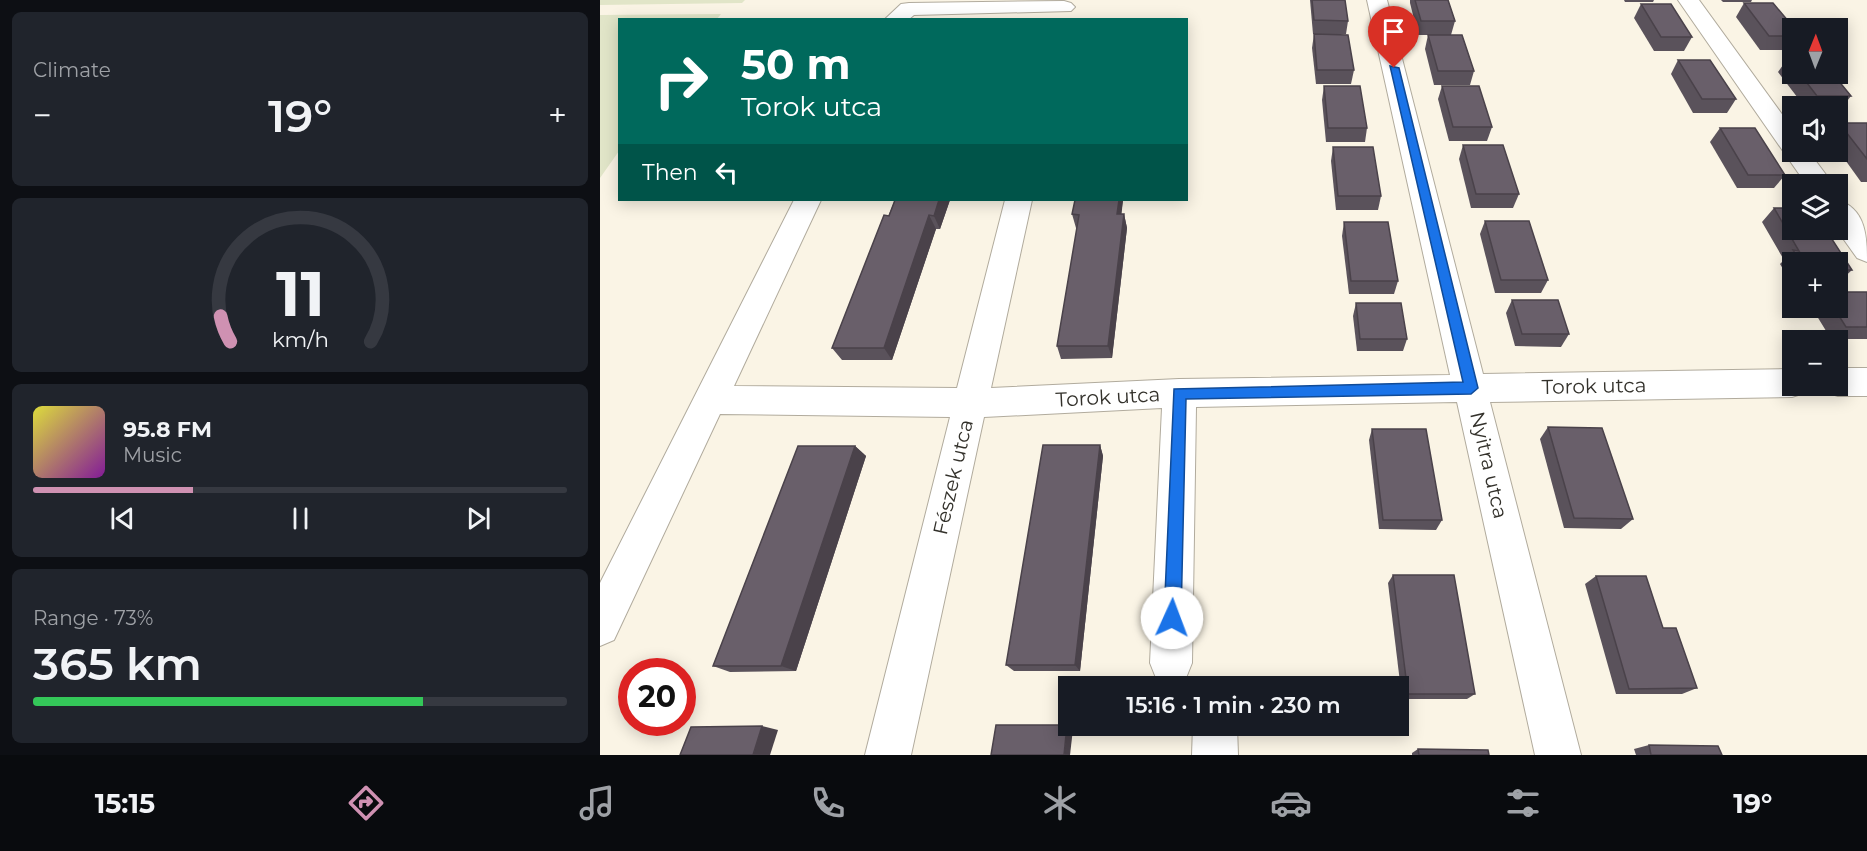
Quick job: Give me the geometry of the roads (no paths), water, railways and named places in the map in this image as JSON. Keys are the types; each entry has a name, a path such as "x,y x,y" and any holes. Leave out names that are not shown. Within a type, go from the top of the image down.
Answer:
{"street":[{"name":"Nyitra utca","path":"1377,0 1558,755"},
{"path":"1688,0 1782,132"},
{"path":"903,10 1064,9"},
{"path":"600,626 807,201"},
{"name":"Fészek utca","path":"888,755 1018,201"},
{"path":"1848,224 1867,251"},
{"path":"1848,382 1867,382"},
{"name":"Torok utca","path":"711,400 970,403 1179,393 1782,383"},
{"path":"1171,663 1179,393"},
{"path":"1215,736 1215,755"}]}
